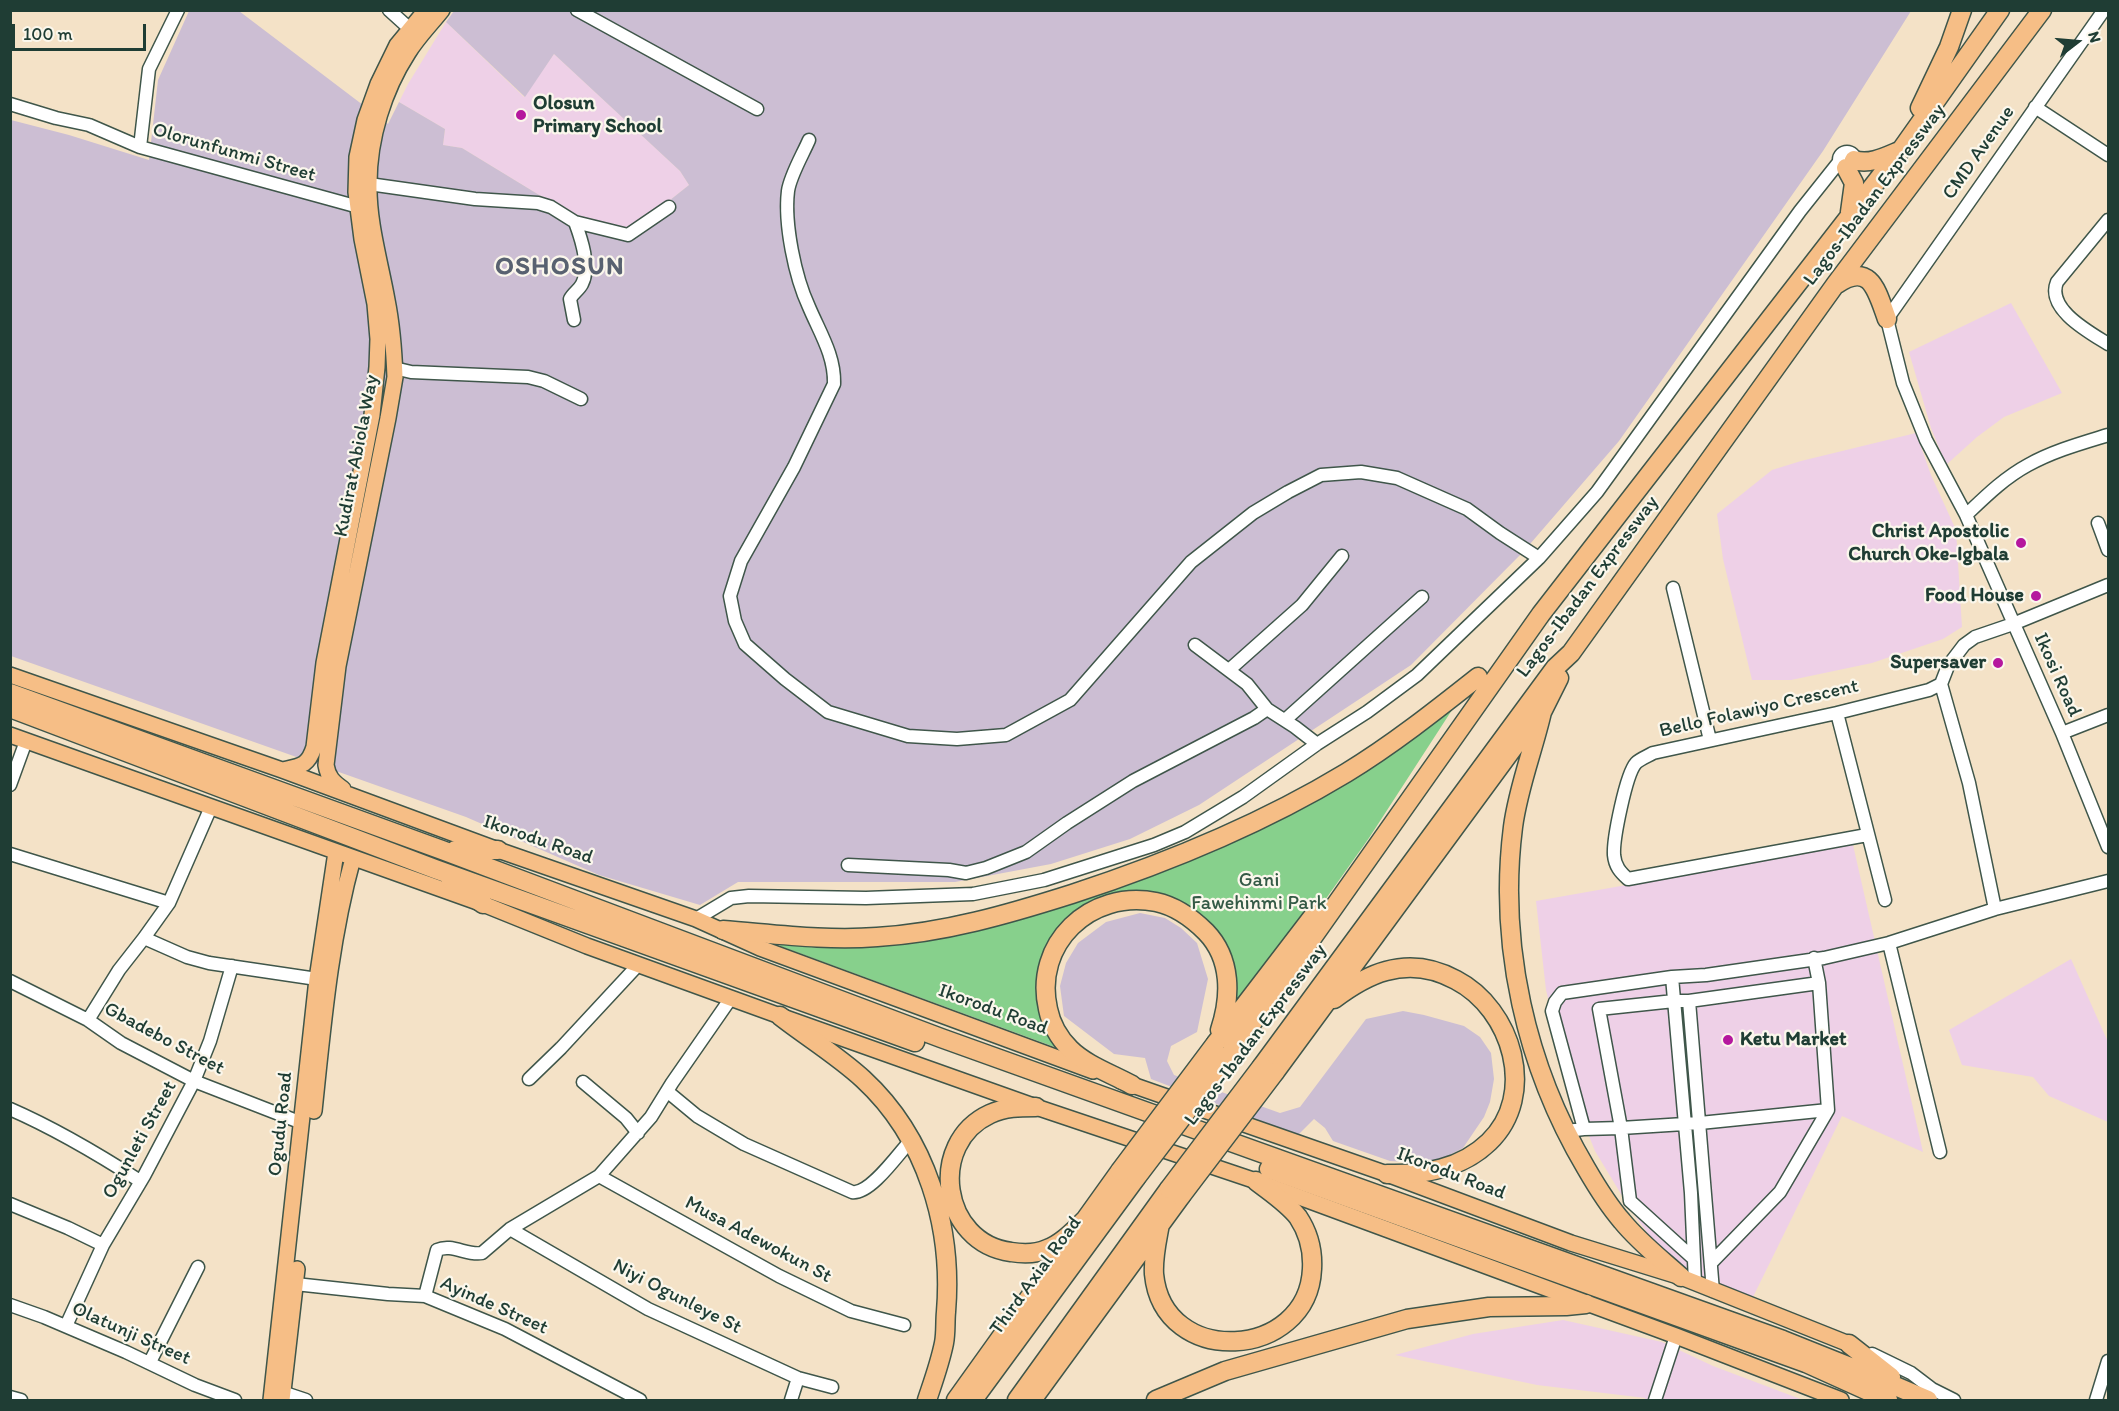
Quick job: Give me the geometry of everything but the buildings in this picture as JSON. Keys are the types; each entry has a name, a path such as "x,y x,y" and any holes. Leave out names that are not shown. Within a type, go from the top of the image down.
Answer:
{"highway":[{"path":"1850,214 1854,183 1846,163 1870,161 1901,150 1949,47 1962,10"},
{"name":"Lagos-Ibadan Expressway","path":"1128,1174 1232,1053 1541,614 1901,150 2000,10"},
{"name":"Lagos-Ibadan Expressway","path":"1175,1193 1268,1069 1555,668 1571,653 1835,285 2042,10"},
{"path":"1835,285 1847,277 1863,276 1869,280 1887,319"},
{"path":"723,930 832,939 911,934 958,926 1100,885 1202,847 1312,792 1401,736 1478,677 1541,614"},
{"path":"1571,653 1542,712 1522,783 1513,826 1508,890 1511,944 1520,1000 1551,1100 1575,1130 1602,1195 1620,1220 1641,1242 1688,1280"},
{"path":"1036,1107 1012,1108 991,1114 981,1120 966,1134 955,1153 950,1172 950,1192 955,1210 965,1226 975,1237 1004,1251 1035,1253 1048,1249 1087,1218 1128,1174 1216,1043 1303,931 1446,734 1478,677"},
{"name":"Ikorodu Road","path":"10,693 442,850 941,1038 1783,1340 1919,1397"},
{"path":"10,708 435,869 1806,1363 1888,1401"},
{"path":"1268,1069 1323,1006 1533,721 1542,712"},
{"path":"442,850 498,850"},
{"path":"435,869 483,904"},
{"path":"1132,1085 1080,1058 1069,1048 1059,1037 1050,1018 1045,998 1045,975 1052,953 1064,934 1078,920 1096,909 1116,902 1136,900 1157,902 1195,921 1213,940 1224,962 1229,988 1227,1010 1216,1043"},
{"path":"1323,1006 1367,977 1405,968 1427,968 1445,974 1477,993 1502,1025 1514,1065 1514,1087 1510,1107 1501,1126 1490,1141 1477,1152 1446,1168 1410,1175 1388,1174"},
{"path":"780,1016 863,1079 888,1107 911,1140 931,1183 945,1239 948,1277 944,1342 927,1401"},
{"name":"Third Axial Road","path":"972,1401 1128,1174"},
{"path":"1160,1224 1154,1256 1154,1276 1166,1309 1176,1321 1201,1338 1215,1341 1244,1341 1276,1330 1288,1321 1307,1293 1312,1278 1313,1260 1310,1242 1297,1215 1256,1181"},
{"path":"1032,1401 1160,1224 1175,1193"},
{"path":"1017,1401 1175,1193"},
{"path":"956,1401 1087,1218"},
{"path":"1156,1401 1225,1371 1407,1319 1489,1307 1586,1304"},
{"path":"1849,1344 1919,1397"}],"main road":[{"name":"Kudirat Abiola Way","path":"364,801 333,781 328,774 327,752 338,666 395,377 390,320 365,209 356,192 357,158 365,120 378,84 397,45 426,10"},
{"name":"Kudirat Abiola Way","path":"282,770 306,763 315,747 324,663 372,415 378,339 375,304 362,238 370,159 377,123 408,52 442,10"},
{"name":"Ikorodu Road","path":"10,675 696,919 760,948 1132,1085 1388,1174 1571,1243 1688,1280 1849,1344"},
{"path":"10,735 483,904 587,946 780,1016 1036,1107 1256,1181 1676,1336 1841,1401"},
{"name":"Ogudu Road","path":"290,1284 302,1123 317,979 336,852"},
{"name":"Ogudu Road","path":"277,1395 328,986 345,885 352,858"}],"street":[{"path":"140,147 149,69 178,10"},
{"path":"389,10 410,29"},
{"path":"577,10 757,109"},
{"name":"CMD Avenue","path":"1887,319 2104,10"},
{"name":"Olorunfunmi Street","path":"10,104 89,125 140,147 365,209"},
{"path":"2035,107 2109,154"},
{"path":"809,140 788,189 789,242 802,294 831,355 834,384 794,467 741,561 730,596 735,621 745,644 828,712 908,736 957,739 1006,735 1070,700 1191,562 1254,513 1321,475 1361,472 1397,478 1467,509 1539,558"},
{"path":"696,919 731,898 749,896 866,898 973,894 1044,880 1154,845 1185,832 1243,797 1317,744 1367,712 1416,675 1539,558 1597,492 1800,211 1846,163"},
{"path":"369,184 475,199 538,202 575,222 628,235 669,207"},
{"path":"2109,220 2057,282 2054,290 2055,299 2069,316 2109,344"},
{"path":"574,320 570,299 582,284 585,271 575,222"},
{"name":"Ikosi Road","path":"1887,319 1903,383 1926,440 1966,515 2062,733 2109,847"},
{"path":"394,368 411,372 528,377 544,381 581,399"},
{"path":"1966,515 1995,487 2028,465 2072,446 2109,435"},
{"path":"2098,523 2109,549"},
{"path":"1229,670 1302,604 1342,556"},
{"path":"1995,909 1969,783 1941,684 1948,666 1964,645 1976,637 2109,585"},
{"path":"1673,588 1710,740"},
{"path":"1285,720 1422,597"},
{"path":"1195,645 1247,684 1268,709 1317,744"},
{"name":"Bello Folawiyo Crescent","path":"1867,835 1628,879 1618,870 1614,856 1628,777 1636,763 1653,753 1837,713 1929,690 1941,684"},
{"path":"848,865 949,870 966,873 986,868 1026,852 1133,781 1268,709"},
{"path":"1837,713 1885,900"},
{"path":"2062,733 2109,715"},
{"path":"10,785 26,741"},
{"path":"88,1020 119,970 169,903 211,807"},
{"path":"10,854 169,903"},
{"path":"1828,1110 1700,1123 1575,1130 1552,1011 1558,996 1562,993 1672,977 1706,975 1814,958 1889,943 1995,909 2109,881"},
{"path":"144,938 187,957 209,963 317,979"},
{"path":"1889,943 1940,1152"},
{"path":"1712,1262 1780,1192 1828,1110 1819,983 1814,958"},
{"path":"529,1079 639,964"},
{"name":"Ogunleti Street","path":"66,1326 103,1245 194,1081 210,1041 232,966"},
{"path":"1672,977 1694,1259 1688,1280"},
{"name":"Gbadebo Street","path":"10,981 88,1020 121,1043 154,1058 194,1081 302,1123"},
{"path":"1694,1259 1630,1201 1621,1128 1599,1010 1689,1001 1819,983"},
{"path":"424,1296 436,1250 446,1247 477,1254 482,1253 510,1229 599,1176 638,1133 731,998"},
{"path":"1689,1001 1713,1291"},
{"path":"583,1082 626,1118 638,1133"},
{"path":"668,1092 697,1116 744,1144 858,1193 864,1191 878,1178 911,1140"},
{"path":"10,1109 91,1149 140,1181"},
{"name":"Musa Adewokun St","path":"599,1176 779,1276 851,1311 904,1325"},
{"path":"10,1204 103,1245"},
{"name":"Niyi Ogunleye St","path":"510,1229 648,1309 798,1378 832,1387"},
{"path":"150,1362 198,1267"},
{"name":"Ayinde Street","path":"290,1284 424,1296 505,1329 640,1401"},
{"name":"Olatunji Street","path":"10,1305 66,1326 235,1401"},
{"path":"1655,1401 1676,1336"},
{"name":"Ikorodu Road","path":"1849,1344 1911,1373 1932,1389 1954,1401"},
{"path":"2096,1401 2109,1361"},
{"path":"791,1401 798,1378"},
{"path":"277,1395 306,1401"},
{"path":"10,1397 21,1401"}],"shaded area":[{"path":"189,11 239,11 388,124 399,102 445,129 443,145 462,148 572,215 631,231 689,185 680,171 554,54 525,97 446,22 454,11 1911,11 1823,151 1619,441 1524,551 1411,665 1199,805 1130,839 1051,864 955,882 738,882 700,905 599,875 466,817 11,656 11,120 149,160 158,80"},
{"name":"Olosun Primary School","path":"446,22 524,97 554,54 680,171 689,185 631,231 572,215 462,148 443,145 445,129 399,102"},
{"path":"2011,303 2062,393 2004,417 1977,437 1946,465 1931,428 1909,352"},
{"path":"1916,433 1931,475 1956,530 1962,627 1943,639 1872,663 1791,680 1752,680 1723,559 1717,514 1772,470"},
{"name":"Ketu Market","path":"1853,845 1923,1152 1842,1116 1751,1301 1670,1264 1630,1209 1595,1151 1571,1091 1546,990 1536,901"},
{"path":"1140,913 1165,918 1181,928 1197,943 1208,979 1197,1032 1171,1046 1167,1061 1174,1075 1280,1113 1300,1107 1366,1019 1403,1011 1464,1026 1480,1037 1491,1053 1494,1079 1490,1102 1484,1117 1463,1148 1444,1158 1422,1163 1390,1161 1333,1141 1325,1128 1314,1119 1298,1135 1151,1079 1145,1058 1114,1054 1064,1016 1060,986 1066,963 1078,943 1106,922"},
{"path":"2071,959 2108,1042 2108,1122 2049,1096 2033,1077 1962,1065 1949,1030"},
{"path":"1563,1320 1662,1342 1713,1366 1803,1400 1645,1400 1645,1398 1537,1385 1395,1355 1473,1334"}],"green space":[{"name":"Gani Fawehinmi Park","path":"1450,707 1452,710 1369,838 1303,931 1257,975 1235,1010 1222,940 1134,893 1046,950 1060,1049 780,946 781,942 887,944 1214,850"}],"place":[{"name":"Olosun Primary School","path":"521,115"},
{"name":"Christ Apostolic Church Oke-Igbala","path":"2021,543"},
{"name":"Food House","path":"2036,596"},
{"name":"Supersaver","path":"1998,663"},
{"name":"Ketu Market","path":"1728,1040"}],"district":[{"name":"OSHOSUN","path":"560,267"}]}
